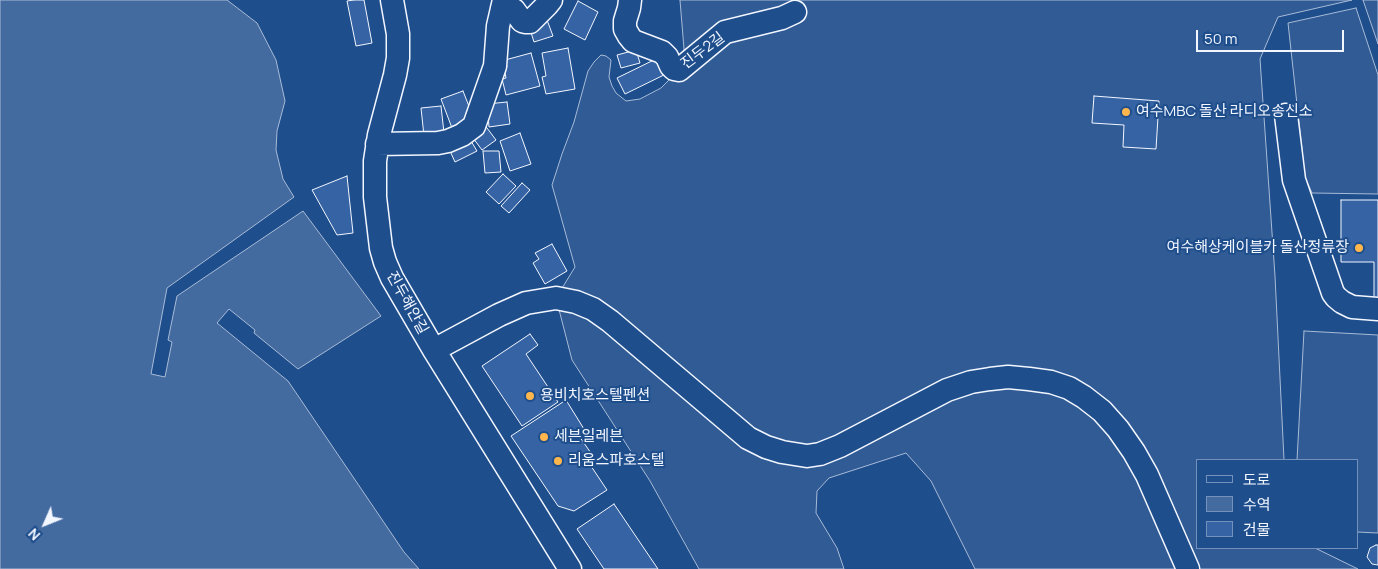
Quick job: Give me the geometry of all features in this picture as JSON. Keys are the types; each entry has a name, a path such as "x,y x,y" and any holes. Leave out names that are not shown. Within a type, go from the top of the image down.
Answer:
{"street":[{"name":"진두해안길","path":"392,0 398,34 398,58 377,144 375,161 375,197 381,248 385,262 392,278 434,350 570,569"},
{"path":"377,144 438,142 462,136 474,126 495,66 498,26 503,4 514,10 522,21 530,22 551,0"},
{"name":"진두2길","path":"630,0 625,21 625,29 629,36 633,41 662,52 667,57 671,66 679,70 725,32 782,18 795,12"},
{"path":"1286,116 1294,180 1333,293 1342,302 1352,307 1378,309"},
{"path":"434,350 499,315 526,303 556,298 576,302 593,309 610,321 748,438 782,452 807,456 820,454 840,446 947,390 971,382 1008,377 1051,382 1068,388 1084,397 1102,411 1118,428 1148,475 1188,569"}],"shaded area":[{"path":"680,0 1352,0 1278,17 1260,59 1275,276 1284,459 1196,459 1196,549 1317,549 1358,569 975,569 931,481 906,453 829,478 817,491 816,513 837,548 844,569 699,569 650,481 572,360 556,298 575,267 552,185 574,122 588,71 594,62 601,55 611,60 609,77 616,93 626,101 640,99 661,88 674,75 684,49"},
{"path":"1363,0 1378,0 1378,44"},
{"path":"1356,8 1378,75 1378,194 1312,193 1305,177 1288,23"},
{"path":"1304,331 1378,335 1378,533 1358,532 1358,459 1297,459"}],"water":[{"path":"0,0 227,0 257,23 276,60 285,101 277,131 276,150 283,179 294,197 167,288 151,374 165,377 172,342 168,340 177,296 303,211 381,316 298,369 254,333 255,330 229,309 217,323 288,381 404,552 419,569 0,569"}],"building":[{"path":"364,0 372,43 356,46 347,1"},
{"path":"578,1 598,12 585,40 564,29"},
{"path":"547,20 553,36 534,42 529,26"},
{"path":"568,48 575,89 546,94 542,77 546,76 542,53"},
{"path":"636,50 640,63 621,68 617,55"},
{"path":"531,53 540,86 506,95 502,79 506,78 504,68 507,67 505,60"},
{"path":"662,56 670,72 625,94 617,78"},
{"path":"463,91 474,119 452,128 441,99"},
{"name":"여수MBC 돌산 라디오송신소","path":"1094,96 1159,101 1156,149 1123,147 1124,125 1092,123"},
{"path":"507,102 510,124 489,127 487,104"},
{"path":"441,106 444,133 424,136 421,108"},
{"path":"484,124 496,140 482,150 470,134"},
{"path":"520,133 531,164 510,171 500,141"},
{"path":"471,141 477,151 455,162 450,151"},
{"path":"483,151 499,151 501,172 485,173"},
{"path":"503,174 516,186 499,204 486,192"},
{"path":"347,176 353,233 337,235 312,190"},
{"path":"522,183 530,190 509,213 501,206"},
{"name":"여수해상케이블카 돌산정류장","path":"1341,200 1378,200 1378,304 1374,304 1374,262 1341,262"},
{"path":"552,244 567,271 545,284 533,263 539,259 535,253"},
{"path":"530,334 538,345 526,354 558,402 522,426 482,366"},
{"path":"566,400 584,429 577,433 593,456 587,460 607,490 574,511 558,506 511,436"},
{"path":"614,504 658,569 604,569 577,529"},
{"path":"1378,545 1378,565 1372,564 1367,557 1370,548"}],"place":[{"name":"여수MBC 돌산 라디오송신소","path":"1126,112"},
{"name":"여수해상케이블카 돌산정류장","path":"1359,248"},
{"name":"용비치호스텔펜션","path":"530,396"},
{"name":"세븐일레븐","path":"544,437"},
{"name":"리움스파호스텔","path":"558,461"}]}
